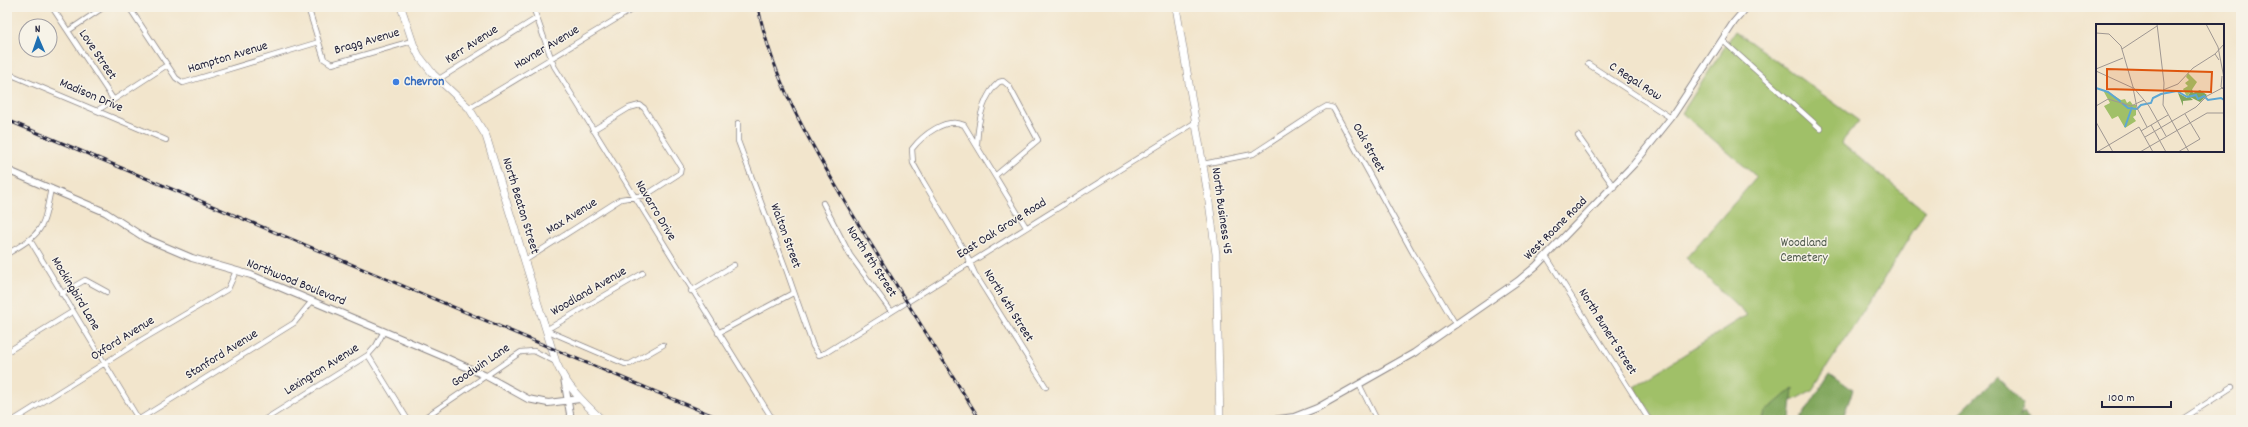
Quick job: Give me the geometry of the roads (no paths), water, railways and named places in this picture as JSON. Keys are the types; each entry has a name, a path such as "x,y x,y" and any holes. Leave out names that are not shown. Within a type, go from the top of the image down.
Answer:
{"main road":[{"name":"North Beaton Street","path":"401,7 412,41 422,60 439,80 469,108 488,142 556,362 564,377 580,399 602,420"},
{"name":"North Business 45","path":"1176,7 1203,164 1216,254 1220,420"}],"street":[{"name":"Love Street","path":"52,7 113,99 98,110"},
{"path":"68,31 104,7"},
{"path":"129,7 167,65"},
{"name":"Bragg Avenue","path":"308,7 324,59 332,64 412,41"},
{"name":"Navarro Drive","path":"533,7 550,59 773,420"},
{"name":"Havner Avenue","path":"469,108 636,7"},
{"name":"West Roane Road","path":"1220,420 1272,420 1294,417 1318,408 1414,353 1518,281 1546,256 1614,187 1670,118 1746,7"},
{"name":"Kerr Avenue","path":"439,80 537,18"},
{"path":"1722,40 1821,129"},
{"name":"Hampton Avenue","path":"113,99 167,65 179,82 188,82 319,42"},
{"name":"C Regal Row","path":"1588,64 1670,118"},
{"name":"Madison Drive","path":"7,73 98,110 166,140"},
{"path":"996,175 1036,143 1037,137 1009,86 1003,81 999,82 992,88 984,104 978,127 977,144 1026,227"},
{"name":"Max Avenue","path":"524,261 621,199 646,195 680,173 680,167 664,139 640,106 629,108 593,130"},
{"name":"Oak Street","path":"1203,164 1253,154 1326,106 1333,108 1413,253 1456,325"},
{"name":"North 6th Street","path":"977,144 964,125 954,122 941,126 912,149 913,163 970,263 1046,388"},
{"name":"East Oak Grove Road","path":"819,354 827,352 890,311 970,263 1196,122"},
{"name":"Walton Street","path":"738,123 738,141 786,269 793,293 814,350 819,354"},
{"path":"1578,136 1614,187"},
{"name":"Northwood Boulevard","path":"7,170 105,212 145,238 192,258 236,271 384,331 486,376 528,399 548,403 580,399"},
{"path":"7,254 30,240 39,232 46,216 51,188"},
{"name":"North 8th Street","path":"823,203 850,255 890,311"},
{"name":"Mockingbird Lane","path":"30,240 138,420"},
{"name":"North Bunert Street","path":"1546,256 1649,420"},
{"path":"692,291 734,265"},
{"name":"Oxford Avenue","path":"14,420 104,363 228,289 236,271"},
{"name":"Woodland Avenue","path":"546,330 643,273"},
{"path":"62,294 85,280 107,292"},
{"path":"718,333 793,293"},
{"name":"Stanford Avenue","path":"138,420 294,323 312,301"},
{"path":"7,352 72,312"},
{"path":"546,330 625,364 630,364 663,345"},
{"name":"Lexington Avenue","path":"264,420 368,355 376,346 384,331"},
{"name":"Goodwin Lane","path":"421,420 521,352 528,350 547,356 556,362"},
{"path":"368,355 408,420"},
{"path":"564,377 571,420"},
{"path":"1359,384 1376,420"},
{"path":"2181,420 2232,387"}],"railway":[{"path":"758,7 765,37 775,65 786,93 813,147 859,225 980,420"},
{"path":"7,120 723,420"}],"place":[{"name":"Chevron","path":"396,82"}],"park label":[{"name":"Woodland Cemetery","path":"1804,250"}]}
